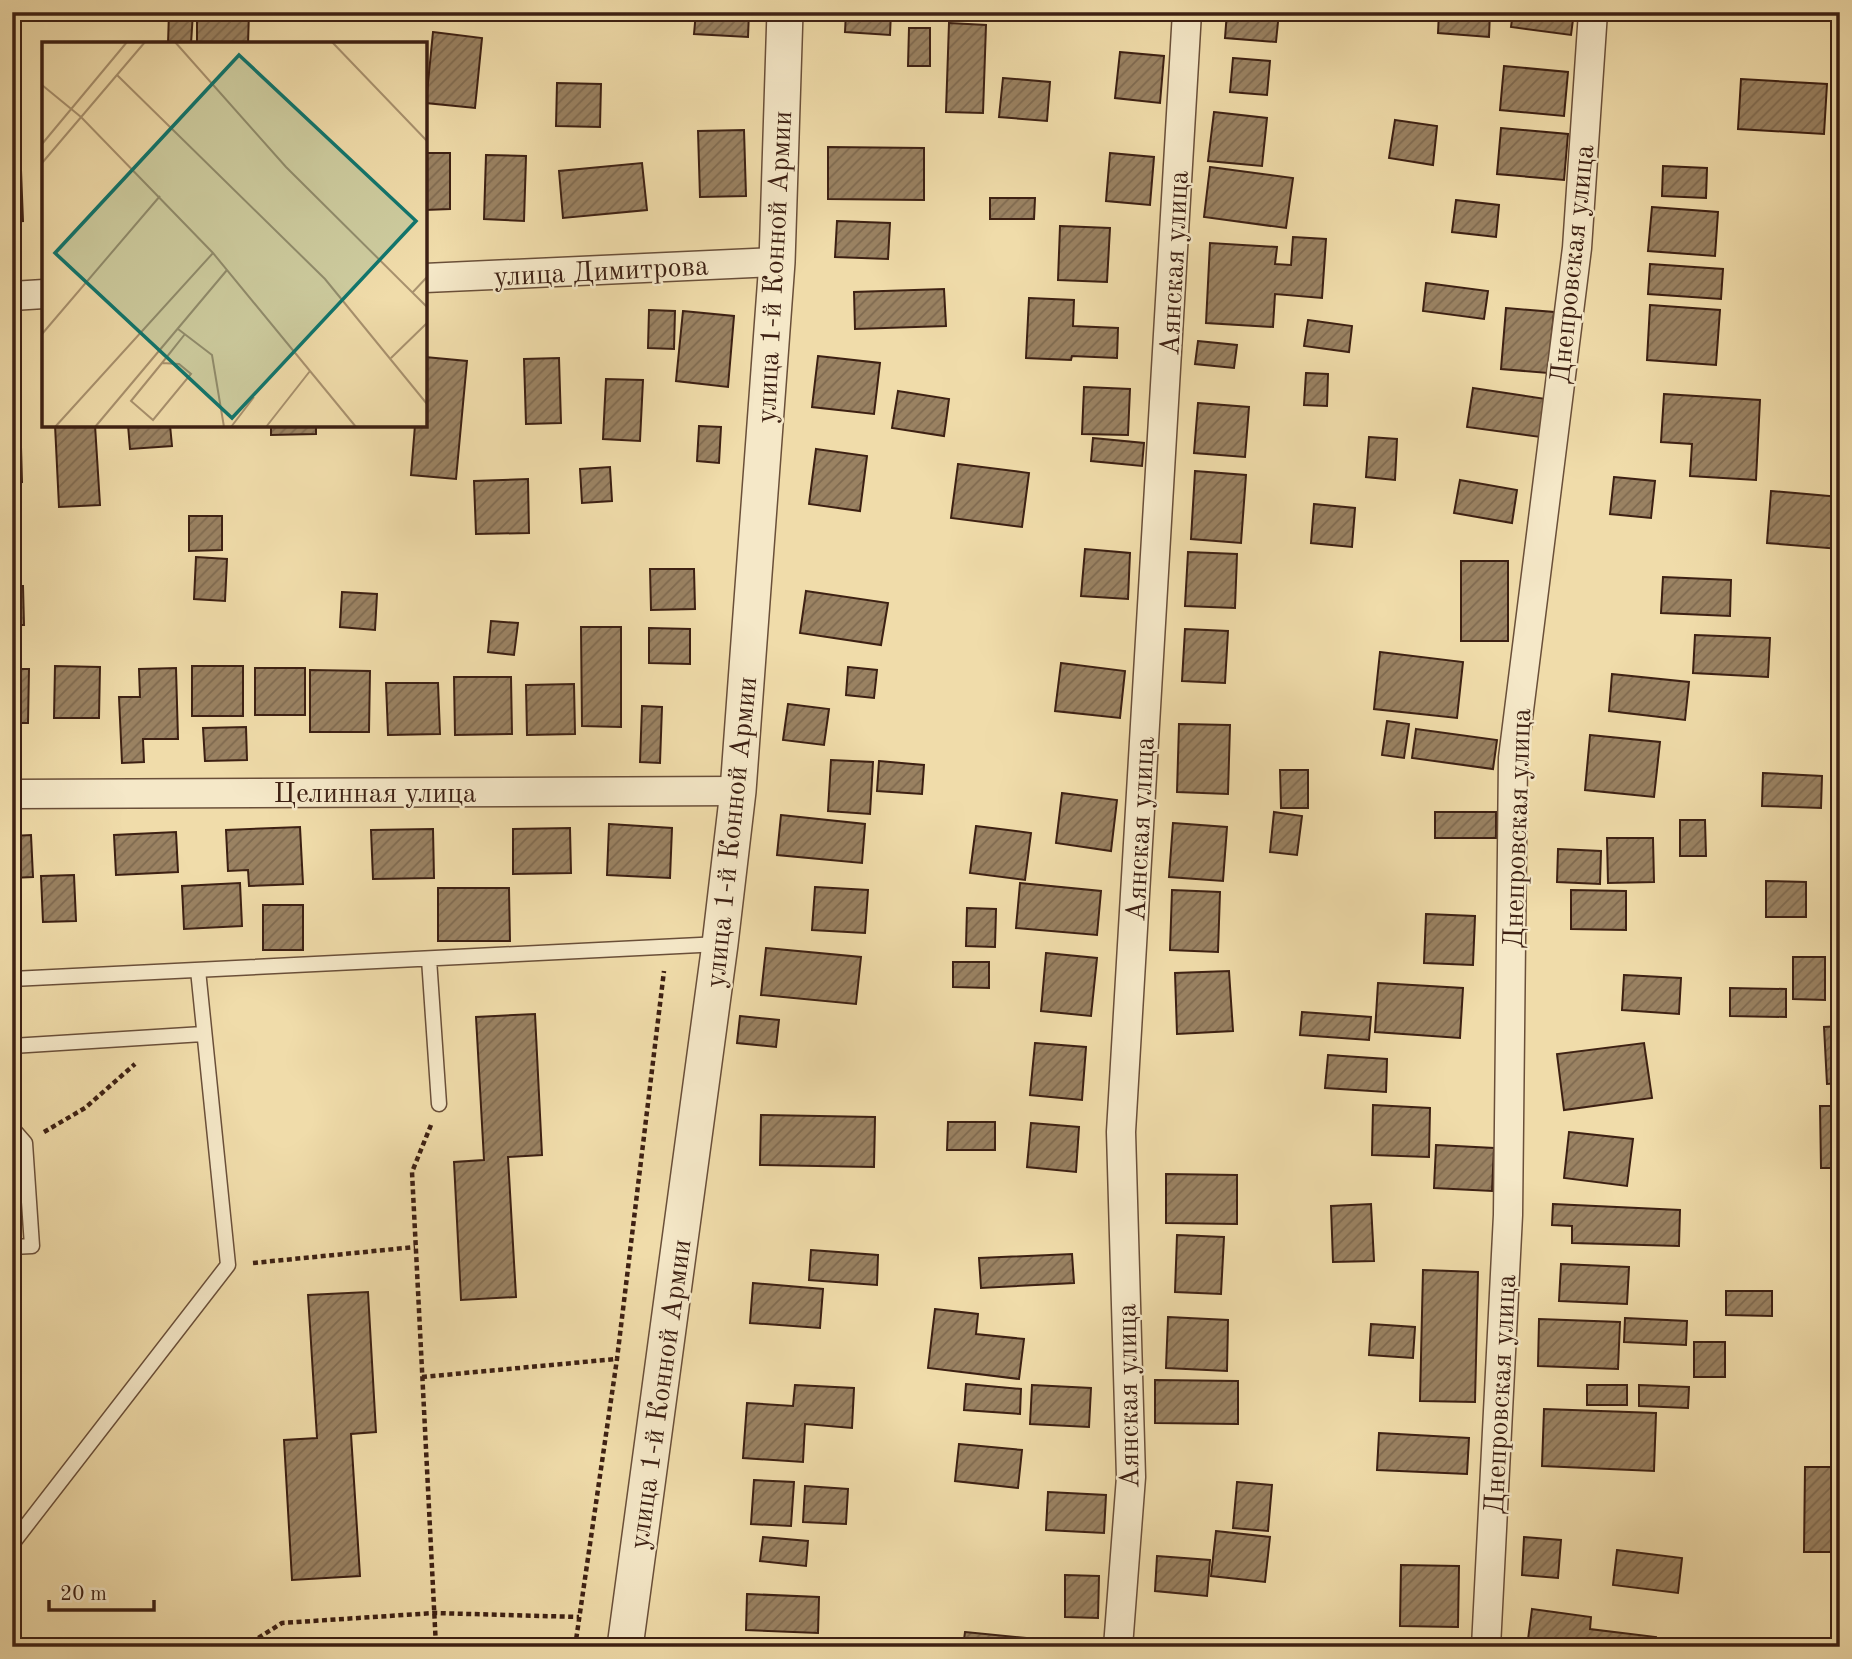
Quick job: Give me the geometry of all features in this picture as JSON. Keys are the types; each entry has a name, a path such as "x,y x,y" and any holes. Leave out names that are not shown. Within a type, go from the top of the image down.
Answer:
{"street":[{"name":"улица 1-й Конной Армии","path":"625,1647 720,944 738,791 776,262 785,12"},
{"name":"Аянская улица","path":"1118,1647 1131,1477 1121,1132 1187,12"},
{"name":"Днепровская улица","path":"1486,1647 1508,1215 1513,758 1577,248 1593,12"},
{"name":"улица Димитрова","path":"427,278 776,262"},
{"path":"12,296 42,294"},
{"name":"Целинная улица","path":"12,794 738,791"}],"lane":[{"path":"12,979 720,944"},
{"path":"429,959 439,1104"},
{"path":"12,1544 228,1265 198,970"},
{"path":"12,1046 203,1034"},
{"path":"12,1128 25,1143 32,1246 12,1247"}],"path":[{"path":"575,1647 617,1359 667,947"},
{"path":"25,1143 85,1108 163,1037"},
{"path":"436,1647 412,1172 439,1104"},
{"path":"228,1265 415,1247"},
{"path":"422,1377 617,1359"},
{"path":"244,1647 282,1623 434,1613 579,1617"}],"building":[{"path":"169,12 193,12 191,42 168,42"},
{"path":"197,12 249,12 248,42 197,42"},
{"path":"696,12 749,12 748,37 694,34"},
{"path":"846,12 891,12 890,35 845,32"},
{"path":"1001,12 1057,12 1056,18 1001,15"},
{"path":"1227,12 1279,12 1276,42 1225,38"},
{"path":"1439,12 1490,12 1489,37 1438,33"},
{"path":"1513,12 1574,12 1571,35 1511,27"},
{"path":"1664,12 1728,12 1727,18"},
{"path":"949,23 986,25 983,113 946,112"},
{"path":"909,28 930,28 930,66 908,66"},
{"path":"433,32 482,38 475,108 427,103"},
{"path":"1120,52 1164,56 1160,103 1115,98"},
{"path":"1233,58 1270,61 1267,95 1230,92"},
{"path":"1504,66 1568,72 1564,116 1500,110"},
{"path":"1003,78 1050,82 1047,121 999,117"},
{"path":"1741,79 1827,84 1824,134 1738,129"},
{"path":"557,83 601,84 600,127 556,126"},
{"path":"1214,112 1267,118 1262,166 1208,161"},
{"path":"1395,120 1437,126 1433,165 1389,158"},
{"path":"1501,128 1568,134 1564,180 1497,174"},
{"path":"744,130 746,196 700,197 698,131"},
{"path":"12,145 20,145 23,221 12,222"},
{"path":"828,147 924,148 924,200 828,199"},
{"path":"427,153 450,153 450,209 427,210"},
{"path":"1110,153 1154,157 1150,205 1106,201"},
{"path":"486,155 526,156 524,221 484,219"},
{"path":"642,163 647,210 563,218 559,171"},
{"path":"1663,166 1707,168 1706,198 1662,196"},
{"path":"1210,167 1293,178 1286,228 1204,217"},
{"path":"990,198 1035,198 1034,219 990,219"},
{"path":"1456,200 1499,205 1496,237 1452,232"},
{"path":"1652,207 1718,212 1715,256 1648,251"},
{"path":"837,221 890,223 888,259 835,257"},
{"path":"1060,226 1110,228 1107,282 1058,280"},
{"path":"1293,237 1326,239 1322,298 1275,294 1273,327 1206,323 1210,243 1277,247 1275,264 1291,265"},
{"path":"1835,260 1840,260 1840,304 1832,303"},
{"path":"1650,264 1723,269 1721,299 1648,294"},
{"path":"1426,283 1488,291 1484,319 1423,311"},
{"path":"944,289 946,326 855,329 854,292"},
{"path":"1029,298 1074,300 1073,326 1118,328 1117,358 1026,358"},
{"path":"1650,305 1720,310 1716,365 1647,360"},
{"path":"1506,308 1554,312 1548,373 1501,369"},
{"path":"649,310 675,311 674,349 648,348"},
{"path":"683,311 734,316 728,387 676,381"},
{"path":"1308,320 1352,326 1349,352 1304,346"},
{"path":"1198,341 1237,345 1234,368 1195,364"},
{"path":"818,356 880,363 874,414 812,407"},
{"path":"427,357 467,361 456,479 411,475 415,427 427,427"},
{"path":"559,358 561,423 526,424 524,359"},
{"path":"1306,373 1328,374 1327,406 1304,405"},
{"path":"12,377 19,377 22,482 12,483"},
{"path":"606,379 643,380 640,441 603,439"},
{"path":"1084,387 1130,389 1128,435 1082,434"},
{"path":"1473,388 1546,399 1540,437 1467,427"},
{"path":"898,391 949,399 944,436 892,428"},
{"path":"1664,394 1760,400 1756,480 1690,476 1692,444 1661,442"},
{"path":"1198,403 1249,407 1245,457 1194,453"},
{"path":"699,426 721,427 719,463 697,461"},
{"path":"55,427 95,427 100,505 59,507"},
{"path":"128,427 170,427 172,446 130,449"},
{"path":"271,427 316,427 316,434 271,435"},
{"path":"1369,437 1397,439 1395,480 1366,477"},
{"path":"1093,438 1144,443 1142,466 1091,461"},
{"path":"816,449 867,456 860,511 809,504"},
{"path":"958,464 1029,473 1022,527 951,518"},
{"path":"610,467 612,501 582,503 580,469"},
{"path":"1195,471 1246,475 1241,543 1191,539"},
{"path":"1614,477 1655,481 1651,518 1610,514"},
{"path":"528,479 529,533 476,534 474,481"},
{"path":"1460,480 1517,490 1512,523 1454,513"},
{"path":"1771,491 1840,497 1840,549 1767,543"},
{"path":"1314,504 1355,508 1352,547 1311,543"},
{"path":"189,516 222,516 222,550 189,551"},
{"path":"1085,549 1130,553 1128,599 1081,596"},
{"path":"1188,552 1237,554 1235,608 1185,606"},
{"path":"196,557 227,559 225,601 194,599"},
{"path":"1461,561 1508,561 1508,641 1461,641"},
{"path":"650,569 694,569 695,609 651,610"},
{"path":"1663,577 1731,580 1730,616 1661,613"},
{"path":"12,586 23,586 24,625 12,625"},
{"path":"1837,589 1840,589 1840,631 1835,631"},
{"path":"806,591 888,603 881,645 800,633"},
{"path":"342,592 377,594 375,630 340,627"},
{"path":"491,621 518,623 514,655 488,652"},
{"path":"581,627 621,627 621,727 582,726"},
{"path":"649,628 690,629 690,664 649,663"},
{"path":"1185,629 1228,631 1225,683 1182,681"},
{"path":"1695,635 1770,638 1768,677 1693,673"},
{"path":"1837,638 1840,638 1840,703 1834,703"},
{"path":"1380,652 1463,662 1457,718 1374,709"},
{"path":"1061,663 1125,671 1120,718 1055,711"},
{"path":"55,666 100,667 99,718 54,718"},
{"path":"192,666 243,666 243,716 192,716"},
{"path":"848,667 877,670 874,698 846,695"},
{"path":"176,668 178,739 143,739 144,762 122,763 119,697 140,697 139,669"},
{"path":"255,668 305,668 305,715 255,715"},
{"path":"12,669 29,669 28,723 12,723"},
{"path":"310,670 370,671 369,732 310,732"},
{"path":"1612,674 1689,682 1685,720 1609,711"},
{"path":"454,677 511,677 512,734 455,735"},
{"path":"386,683 438,683 440,734 388,735"},
{"path":"574,684 575,734 527,735 526,685"},
{"path":"788,704 829,709 824,745 783,740"},
{"path":"642,706 662,707 660,763 640,762"},
{"path":"1387,721 1409,724 1404,758 1382,755"},
{"path":"1179,724 1230,725 1228,794 1177,792"},
{"path":"246,727 247,760 205,761 203,728"},
{"path":"1416,729 1497,740 1493,769 1412,758"},
{"path":"1590,735 1660,742 1654,797 1585,790"},
{"path":"831,760 873,762 870,814 828,811"},
{"path":"879,761 924,765 922,794 877,791"},
{"path":"1280,770 1308,770 1308,808 1281,808"},
{"path":"1763,773 1822,776 1821,808 1762,806"},
{"path":"1062,793 1117,800 1111,851 1056,843"},
{"path":"1274,812 1302,816 1297,855 1270,852"},
{"path":"1435,812 1496,812 1496,838 1435,838"},
{"path":"781,815 865,824 862,863 777,855"},
{"path":"1680,820 1705,820 1706,856 1680,856"},
{"path":"1173,823 1227,827 1223,881 1169,877"},
{"path":"609,824 672,828 670,878 607,875"},
{"path":"976,826 1031,833 1025,880 970,873"},
{"path":"300,827 303,884 249,886 248,870 228,871 226,830"},
{"path":"570,828 571,873 513,874 513,829"},
{"path":"433,829 434,878 373,879 371,830"},
{"path":"176,832 178,872 116,875 114,835"},
{"path":"31,835 33,877 12,878 12,836"},
{"path":"1607,838 1653,838 1654,882 1608,883"},
{"path":"1558,849 1601,851 1600,884 1557,882"},
{"path":"74,875 76,921 43,922 41,876"},
{"path":"1766,881 1806,882 1806,917 1766,917"},
{"path":"240,883 242,926 184,929 182,886"},
{"path":"1020,883 1101,891 1097,935 1016,928"},
{"path":"815,887 868,890 865,933 812,930"},
{"path":"438,888 509,888 510,941 438,941"},
{"path":"1172,890 1220,892 1218,952 1170,950"},
{"path":"1571,890 1626,891 1626,930 1571,929"},
{"path":"263,905 303,905 303,950 263,950"},
{"path":"967,908 996,909 995,947 966,946"},
{"path":"1426,914 1475,916 1473,965 1424,963"},
{"path":"766,948 861,957 856,1004 761,995"},
{"path":"1046,953 1097,958 1091,1016 1041,1011"},
{"path":"1793,957 1825,957 1825,1000 1793,999"},
{"path":"953,962 989,962 989,988 953,987"},
{"path":"1229,971 1233,1031 1177,1034 1175,973"},
{"path":"1624,975 1681,978 1679,1014 1622,1010"},
{"path":"1378,983 1463,988 1460,1038 1375,1032"},
{"path":"1730,988 1786,989 1786,1017 1730,1016"},
{"path":"1302,1012 1371,1017 1369,1040 1300,1035"},
{"path":"535,1014 542,1155 508,1157 516,1297 461,1300 454,1162 484,1160 476,1017"},
{"path":"740,1016 779,1020 776,1047 737,1043"},
{"path":"1840,1026 1840,1083 1827,1084 1824,1027"},
{"path":"1035,1043 1086,1047 1082,1100 1030,1095"},
{"path":"1644,1043 1652,1098 1564,1110 1557,1054"},
{"path":"1328,1055 1387,1059 1386,1092 1325,1088"},
{"path":"1373,1105 1430,1108 1429,1157 1372,1155"},
{"path":"1820,1106 1840,1106 1840,1168 1821,1168"},
{"path":"761,1115 875,1117 874,1167 760,1165"},
{"path":"948,1122 995,1122 995,1150 947,1150"},
{"path":"1031,1123 1079,1127 1076,1172 1027,1167"},
{"path":"1569,1132 1633,1139 1627,1186 1564,1178"},
{"path":"1436,1145 1494,1148 1492,1191 1434,1188"},
{"path":"1166,1174 1237,1175 1237,1224 1166,1223"},
{"path":"1371,1204 1374,1261 1333,1262 1331,1206"},
{"path":"1553,1204 1680,1210 1679,1246 1572,1243 1572,1226 1552,1225"},
{"path":"1177,1235 1224,1237 1221,1294 1175,1292"},
{"path":"811,1250 878,1255 877,1285 809,1280"},
{"path":"1072,1254 1074,1283 981,1288 979,1258"},
{"path":"1561,1264 1629,1267 1627,1304 1559,1301"},
{"path":"1423,1270 1478,1272 1475,1402 1420,1401"},
{"path":"753,1283 823,1289 820,1328 750,1323"},
{"path":"1726,1291 1772,1291 1772,1316 1726,1315"},
{"path":"368,1292 376,1432 351,1434 360,1576 292,1580 284,1440 317,1438 308,1295"},
{"path":"935,1309 978,1314 976,1334 1024,1339 1019,1379 928,1368"},
{"path":"1168,1317 1228,1320 1227,1371 1166,1368"},
{"path":"1625,1318 1687,1321 1686,1345 1624,1342"},
{"path":"1539,1319 1620,1322 1618,1369 1538,1366"},
{"path":"1371,1324 1415,1327 1413,1358 1369,1355"},
{"path":"1694,1342 1725,1342 1725,1377 1694,1377"},
{"path":"1155,1380 1238,1381 1238,1424 1155,1423"},
{"path":"966,1384 1021,1389 1020,1414 964,1410"},
{"path":"795,1385 854,1388 852,1428 805,1424 803,1462 743,1458 747,1403 793,1406"},
{"path":"1032,1385 1091,1388 1089,1427 1030,1424"},
{"path":"1587,1385 1627,1385 1627,1405 1587,1405"},
{"path":"1639,1385 1689,1387 1688,1408 1639,1406"},
{"path":"1544,1409 1656,1413 1654,1471 1542,1466"},
{"path":"1379,1433 1469,1438 1467,1474 1377,1470"},
{"path":"959,1444 1022,1450 1018,1488 955,1481"},
{"path":"1805,1467 1840,1467 1840,1552 1804,1552"},
{"path":"754,1480 794,1482 791,1526 751,1524"},
{"path":"1237,1482 1272,1485 1268,1531 1233,1528"},
{"path":"805,1486 848,1489 846,1524 803,1522"},
{"path":"1048,1492 1106,1495 1104,1533 1046,1530"},
{"path":"1216,1531 1270,1537 1265,1582 1211,1576"},
{"path":"763,1537 808,1541 806,1566 760,1561"},
{"path":"1524,1537 1561,1540 1558,1578 1522,1575"},
{"path":"1617,1550 1682,1558 1678,1593 1613,1585"},
{"path":"1157,1556 1210,1560 1207,1596 1155,1591"},
{"path":"1401,1565 1459,1566 1458,1627 1400,1626"},
{"path":"1065,1575 1099,1576 1098,1618 1065,1617"},
{"path":"747,1594 819,1597 818,1633 746,1630"},
{"path":"1532,1609 1591,1617 1590,1629 1656,1637 1655,1647 1527,1647"},
{"path":"965,1632 1036,1639 1035,1647 963,1647"}]}
